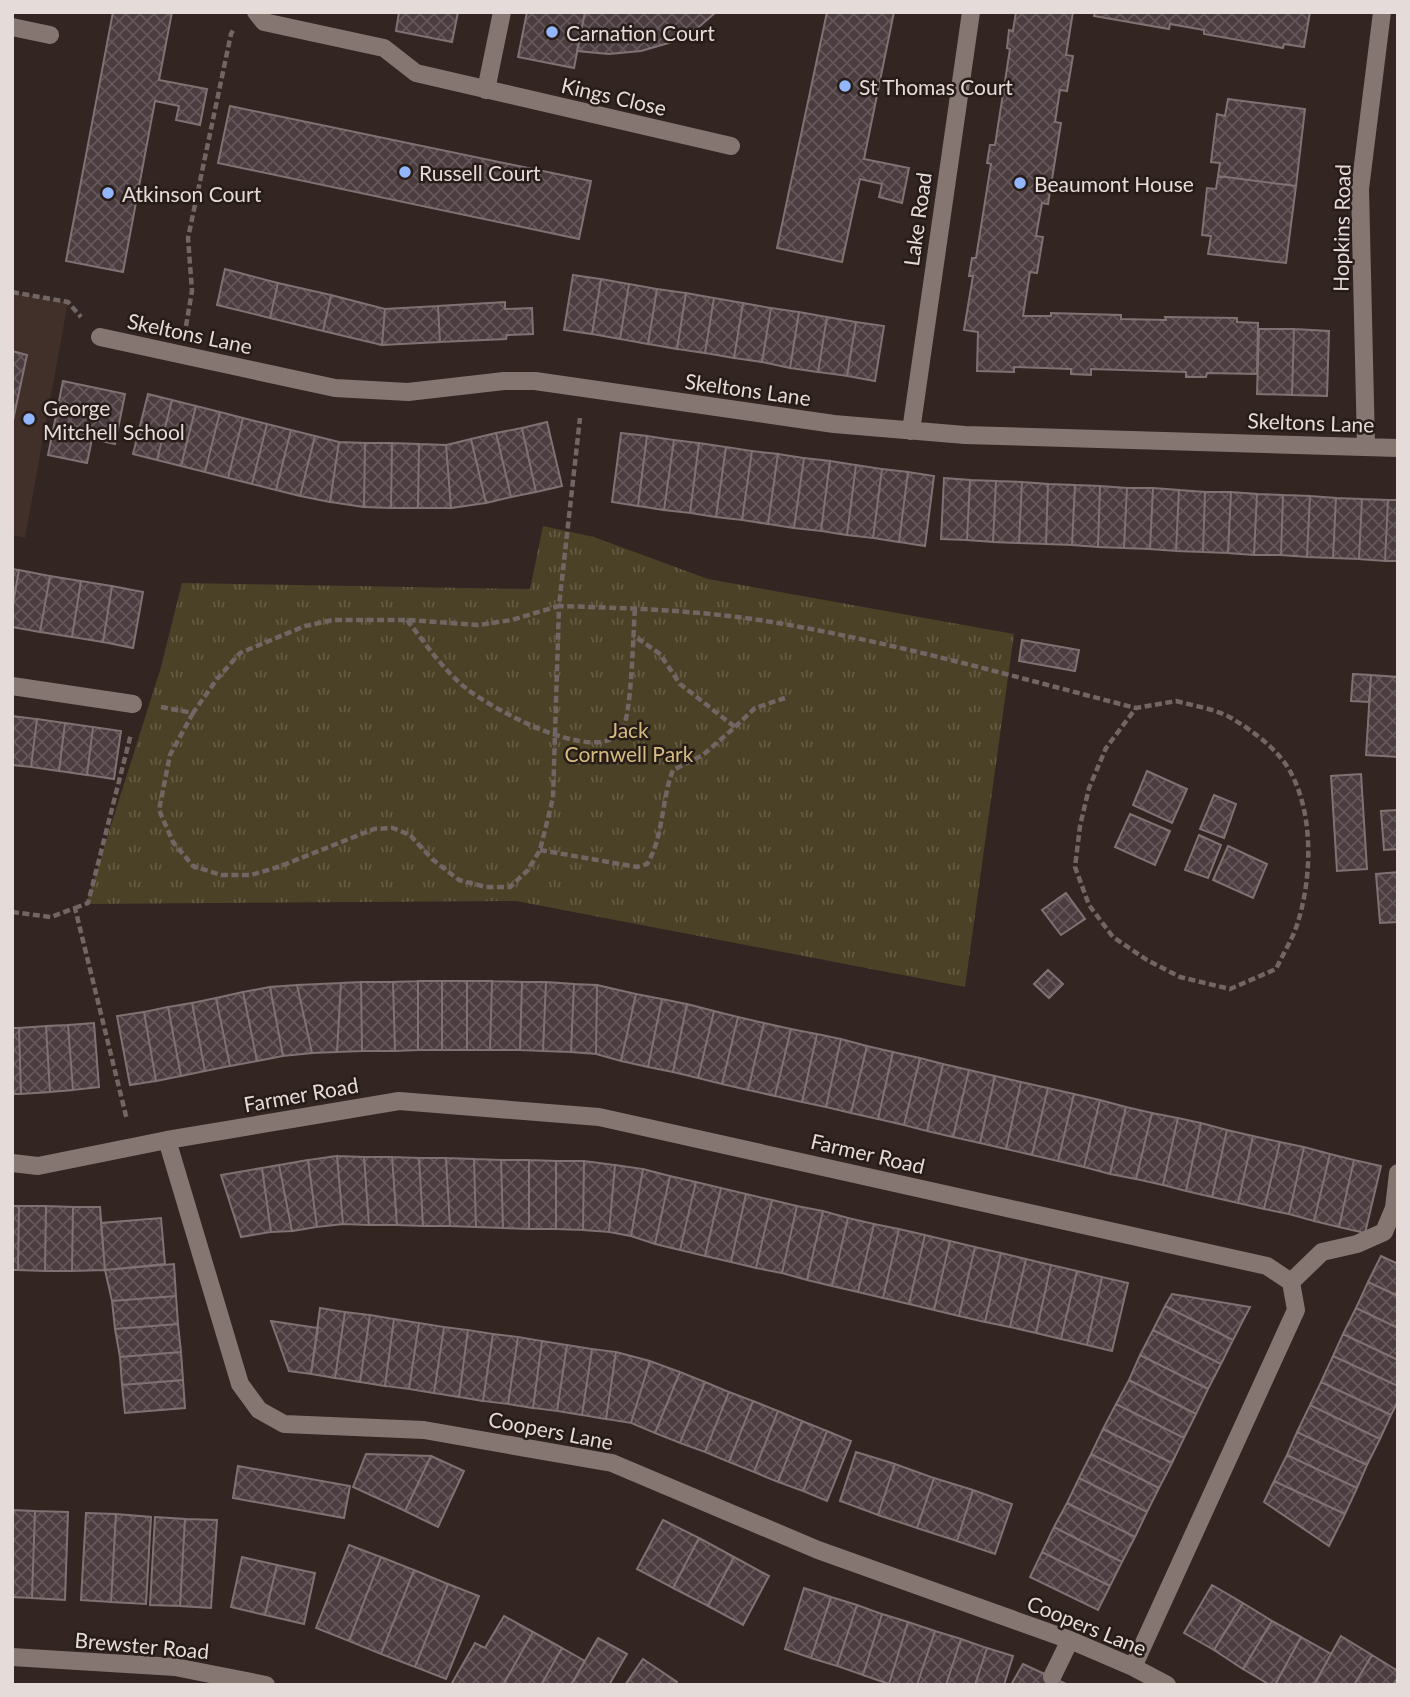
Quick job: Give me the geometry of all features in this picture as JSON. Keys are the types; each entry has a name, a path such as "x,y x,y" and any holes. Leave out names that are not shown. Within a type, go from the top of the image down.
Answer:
{"street":[{"name":"Kings Close","path":"257,12 264,22 384,48 416,73 731,146"},
{"path":"486,90 502,12"},
{"name":"Lake Road","path":"911,431 971,12"},
{"name":"Hopkins Road","path":"1366,445 1360,189 1382,12"},
{"path":"12,27 50,35"},
{"name":"Skeltons Lane","path":"100,337 335,388 408,392 504,381 535,381 834,424 911,431 965,435 1398,448"},
{"path":"12,686 133,704"},
{"name":"Farmer Road","path":"12,1163 38,1166 166,1140 399,1101 598,1117 1267,1266 1291,1282"},
{"name":"Coopers Lane","path":"166,1140 240,1384 259,1410 284,1424 424,1430 612,1463 818,1550 1070,1640 1167,1685"},
{"path":"1133,1667 1296,1310 1291,1282 1322,1252 1357,1244 1384,1233 1394,1208 1398,1173"},
{"path":"1052,1677 1070,1640"},
{"name":"Brewster Road","path":"12,1657 175,1667 266,1685"}],"path":[{"path":"181,354 192,291 188,238 231,34 238,23"},
{"path":"12,292 68,302"},
{"path":"584,386 559,606 553,798 540,850 528,870 510,887 486,887 458,880 432,859 410,835 393,828 374,829 251,875 221,875 193,866 173,842 159,810 170,755 193,713 217,679 240,653 268,640 305,626 333,620 407,620 478,625 512,620 559,606 665,609 759,620 874,641 1136,708 1176,701 1230,717 1263,739 1291,772 1306,815 1305,881 1296,926 1276,969 1230,989 1180,977 1147,960 1113,937 1088,905 1075,867 1080,825 1089,788 1106,748 1136,708"},
{"path":"407,620 443,666 466,688 492,707 555,735 593,742 609,741 622,730 629,698 635,608"},
{"path":"633,635 660,653 680,684 735,727"},
{"path":"540,850 637,867 647,864 654,852 668,782 673,770 703,755 755,708 785,698"},
{"path":"133,704 193,713"},
{"path":"12,912 51,917 88,903 132,728"},
{"path":"75,908 134,1148"}],"shaded area":[{"name":"George Mitchell School","path":"12,292 68,302 25,538 12,535"}],"green space":[{"name":"Jack Cornwell Park","path":"543,526 594,537 708,579 1014,634 965,987 516,901 86,904 161,667 182,583 530,589"}],"building":[{"name":"Atkinson Court","path":"113,12 172,12 159,80 207,89 200,125 176,120 179,106 155,101 123,272 66,261"},
{"path":"399,12 458,12 452,42 396,31"},
{"name":"Carnation Court","path":"527,12 585,12 574,68 518,57"},
{"path":"585,12 716,12 700,26 672,42 641,51 609,54 577,51"},
{"name":"St Thomas Court","path":"827,12 894,12 864,159 909,168 902,203 879,197 882,184 860,179 842,262 777,248"},
{"name":"Beaumont House","path":"1016,12 1073,12 1066,55 1073,56 1067,91 1060,90 1055,122 1061,123 1048,204 1042,203 1036,236 1043,237 1037,273 1030,272 1023,316 1051,316 1051,313 1121,315 1121,319 1237,318 1237,322 1258,323 1257,374 1207,373 1206,377 1186,377 1186,372 1091,369 1091,375 1071,374 1071,369 1014,367 1014,372 977,371 978,332 964,330 973,276 969,276 972,258 976,258 991,164 987,163 990,145 995,145 1010,49 1007,48 1009,30 1013,31"},
{"path":"1095,12 1310,12 1304,47 1284,44 1283,48 1204,34 1204,30 1170,24 1169,29 1094,16"},
{"path":"1228,99 1305,109 1296,186 1218,176 1220,163 1211,162 1217,114 1225,116"},
{"name":"Russell Court","path":"230,106 591,181 579,239 218,163"},
{"path":"1218,176 1296,186 1286,263 1208,254 1211,236 1202,235 1207,188 1216,189"},
{"path":"225,269 278,283 270,318 217,305"},
{"path":"573,275 601,279 592,334 564,330"},
{"path":"601,279 629,284 620,339 592,334"},
{"path":"278,283 331,295 323,331 270,318"},
{"path":"629,284 657,289 648,344 620,339"},
{"path":"657,289 686,293 677,349 648,344"},
{"path":"686,293 714,298 705,353 677,349"},
{"path":"331,295 385,309 382,345 323,331"},
{"path":"714,298 743,303 734,358 705,353"},
{"path":"505,302 505,309 532,308 533,334 507,335 506,339 440,342 438,306"},
{"path":"743,303 771,308 762,362 734,358"},
{"path":"438,306 440,342 382,345 385,309"},
{"path":"771,308 799,312 790,368 762,362"},
{"path":"799,312 827,317 818,372 790,368"},
{"path":"827,317 856,322 847,376 818,372"},
{"path":"856,322 884,326 875,381 847,376"},
{"path":"1259,329 1294,329 1292,395 1257,394"},
{"path":"1294,329 1329,331 1327,396 1292,395"},
{"path":"12,351 27,355 12,425"},
{"path":"63,381 125,394 115,444 92,439 87,463 48,455"},
{"path":"148,394 172,400 157,460 133,454"},
{"path":"172,400 196,406 181,466 157,460"},
{"path":"196,406 220,412 205,472 181,466"},
{"path":"220,412 243,418 228,478 205,472"},
{"path":"243,418 267,424 252,484 228,478"},
{"path":"547,422 562,486 536,492 522,428"},
{"path":"267,424 291,430 276,490 252,484"},
{"path":"522,428 536,492 511,497 496,433"},
{"path":"291,430 315,436 300,496 276,490"},
{"path":"496,433 511,497 486,503 471,439"},
{"path":"621,433 647,436 638,506 612,502"},
{"path":"315,436 339,442 330,502 300,496"},
{"path":"647,436 674,440 664,510 638,506"},
{"path":"471,439 486,503 451,508 446,445"},
{"path":"674,440 699,443 690,513 664,510"},
{"path":"339,442 365,443 364,507 330,502"},
{"path":"365,443 392,443 391,508 364,507"},
{"path":"392,443 419,444 418,508 391,508"},
{"path":"699,443 726,447 716,517 690,513"},
{"path":"419,444 446,445 451,508 418,508"},
{"path":"726,447 752,451 742,520 716,517"},
{"path":"752,451 778,454 768,524 742,520"},
{"path":"778,454 804,458 794,528 768,524"},
{"path":"804,458 830,461 821,531 794,528"},
{"path":"830,461 856,465 847,535 821,531"},
{"path":"856,465 882,469 873,538 847,535"},
{"path":"882,469 908,472 899,542 873,538"},
{"path":"908,472 934,476 925,546 899,542"},
{"path":"944,478 970,480 967,540 941,539"},
{"path":"970,480 996,481 993,542 967,540"},
{"path":"996,481 1022,482 1019,543 993,542"},
{"path":"1022,482 1048,484 1046,544 1019,543"},
{"path":"1048,484 1075,485 1072,545 1046,544"},
{"path":"1075,485 1100,486 1098,547 1072,545"},
{"path":"1100,486 1127,488 1124,548 1098,547"},
{"path":"1127,488 1153,488 1150,549 1124,548"},
{"path":"1153,488 1179,490 1176,551 1150,549"},
{"path":"1179,490 1205,492 1203,552 1176,551"},
{"path":"1205,492 1231,492 1228,553 1203,552"},
{"path":"1231,492 1257,494 1254,555 1228,553"},
{"path":"1257,494 1283,495 1281,555 1254,555"},
{"path":"1283,495 1310,496 1307,557 1281,555"},
{"path":"1310,496 1336,498 1333,558 1307,557"},
{"path":"1336,498 1362,499 1359,559 1333,558"},
{"path":"1362,499 1388,500 1385,561 1359,559"},
{"path":"1388,500 1398,500 1398,561 1385,561"},
{"path":"12,569 19,570 12,609"},
{"path":"19,570 50,576 40,632 12,627 12,609"},
{"path":"50,576 81,581 72,637 40,632"},
{"path":"81,581 112,586 103,642 72,637"},
{"path":"112,586 143,592 133,648 103,642"},
{"path":"1022,640 1079,650 1075,671 1019,661"},
{"path":"1353,674 1371,675 1369,702 1351,701"},
{"path":"1371,675 1398,677 1398,757 1366,755"},
{"path":"12,716 37,719 31,767 12,765"},
{"path":"37,719 65,723 59,771 31,767"},
{"path":"65,723 93,727 87,775 59,771"},
{"path":"93,727 121,731 114,779 87,775"},
{"path":"1147,771 1187,789 1172,823 1133,805"},
{"path":"1361,774 1367,869 1337,871 1331,776"},
{"path":"1214,795 1236,804 1224,838 1200,829"},
{"path":"1398,810 1398,849 1384,850 1381,811"},
{"path":"1130,814 1170,831 1155,865 1115,847"},
{"path":"1199,835 1221,845 1208,878 1185,870"},
{"path":"1228,846 1267,864 1253,898 1213,880"},
{"path":"1398,872 1398,922 1380,923 1376,874"},
{"path":"1066,893 1085,919 1061,935 1042,910"},
{"path":"1048,970 1063,984 1049,998 1034,984"},
{"path":"418,981 418,1050 395,1051 393,982"},
{"path":"418,981 442,981 442,1050 418,1050"},
{"path":"442,981 467,981 467,1050 442,1050"},
{"path":"467,981 492,981 490,1050 467,1050"},
{"path":"492,981 522,982 520,1050 490,1050"},
{"path":"361,982 362,1051 337,1052 341,983"},
{"path":"361,982 393,982 395,1051 362,1051"},
{"path":"522,982 546,982 543,1051 520,1050"},
{"path":"546,982 574,984 571,1052 543,1051"},
{"path":"341,983 337,1052 312,1053 297,985"},
{"path":"574,984 597,985 596,1054 571,1052"},
{"path":"297,985 312,1053 283,1056 270,987"},
{"path":"597,985 636,994 621,1061 596,1054"},
{"path":"270,987 283,1056 257,1061 243,992"},
{"path":"243,992 257,1061 230,1066 216,998"},
{"path":"636,994 662,999 648,1067 621,1061"},
{"path":"216,998 230,1066 205,1071 192,1003"},
{"path":"662,999 687,1004 673,1072 648,1067"},
{"path":"192,1003 205,1071 181,1076 168,1007"},
{"path":"687,1004 714,1011 698,1078 673,1072"},
{"path":"168,1007 181,1076 156,1081 144,1012"},
{"path":"714,1011 738,1017 722,1084 698,1078"},
{"path":"144,1012 156,1081 130,1085 117,1016"},
{"path":"738,1017 764,1023 748,1090 722,1084"},
{"path":"94,1023 99,1087 73,1090 68,1025"},
{"path":"764,1023 791,1029 775,1096 748,1090"},
{"path":"68,1025 73,1090 50,1092 46,1026"},
{"path":"46,1026 50,1092 21,1094 19,1028"},
{"path":"12,1028 19,1028 21,1094 12,1094"},
{"path":"791,1029 817,1034 802,1102 775,1096"},
{"path":"817,1034 841,1039 826,1107 802,1102"},
{"path":"841,1039 867,1046 851,1113 826,1107"},
{"path":"867,1046 893,1052 878,1119 851,1113"},
{"path":"893,1052 920,1058 904,1125 878,1119"},
{"path":"920,1058 943,1064 927,1131 904,1125"},
{"path":"943,1064 969,1070 953,1137 927,1131"},
{"path":"969,1070 995,1076 980,1143 953,1137"},
{"path":"995,1076 1021,1082 1006,1149 980,1143"},
{"path":"1021,1082 1048,1088 1032,1155 1006,1149"},
{"path":"1048,1088 1074,1094 1058,1161 1032,1155"},
{"path":"1074,1094 1100,1100 1084,1167 1058,1161"},
{"path":"1100,1100 1126,1107 1110,1174 1084,1167"},
{"path":"1126,1107 1152,1113 1136,1179 1110,1174"},
{"path":"1152,1113 1178,1118 1163,1185 1136,1179"},
{"path":"1178,1118 1201,1123 1186,1191 1163,1185"},
{"path":"1201,1123 1227,1130 1212,1197 1186,1191"},
{"path":"1227,1130 1253,1136 1238,1203 1212,1197"},
{"path":"1253,1136 1280,1142 1264,1209 1238,1203"},
{"path":"1280,1142 1304,1147 1289,1214 1264,1209"},
{"path":"1304,1147 1330,1154 1314,1221 1289,1214"},
{"path":"1330,1154 1354,1160 1339,1227 1314,1221"},
{"path":"337,1156 343,1224 317,1227 308,1160"},
{"path":"337,1156 364,1157 369,1225 343,1224"},
{"path":"364,1157 392,1157 397,1225 369,1225"},
{"path":"392,1157 419,1158 423,1226 397,1225"},
{"path":"419,1158 446,1158 450,1226 423,1226"},
{"path":"446,1158 474,1159 476,1227 450,1226"},
{"path":"474,1159 501,1160 503,1228 476,1227"},
{"path":"308,1160 317,1227 292,1231 279,1165"},
{"path":"501,1160 529,1160 529,1229 503,1228"},
{"path":"529,1160 556,1161 556,1229 529,1229"},
{"path":"1354,1160 1381,1166 1365,1233 1339,1227"},
{"path":"556,1161 584,1161 583,1230 556,1229"},
{"path":"584,1161 615,1165 609,1232 583,1230"},
{"path":"279,1165 292,1231 271,1232 262,1168"},
{"path":"615,1165 643,1169 631,1236 609,1232"},
{"path":"262,1168 271,1232 241,1237 221,1175"},
{"path":"643,1169 670,1176 655,1244 631,1236"},
{"path":"670,1176 696,1182 680,1250 655,1244"},
{"path":"696,1182 721,1188 705,1256 680,1250"},
{"path":"721,1188 746,1194 731,1262 705,1256"},
{"path":"746,1194 772,1200 756,1268 731,1262"},
{"path":"772,1200 797,1206 782,1273 756,1268"},
{"path":"12,1206 19,1206 18,1270 12,1270"},
{"path":"19,1206 46,1206 45,1271 18,1270"},
{"path":"46,1206 73,1207 72,1271 45,1271"},
{"path":"797,1206 823,1211 807,1280 782,1273"},
{"path":"73,1207 100,1207 105,1270 72,1271"},
{"path":"823,1211 848,1218 832,1286 807,1280"},
{"path":"161,1218 165,1264 105,1270 101,1223"},
{"path":"848,1218 874,1224 858,1292 832,1286"},
{"path":"874,1224 899,1229 883,1298 858,1292"},
{"path":"899,1229 925,1235 909,1304 883,1298"},
{"path":"925,1235 950,1241 934,1310 909,1304"},
{"path":"950,1241 975,1247 959,1316 934,1310"},
{"path":"975,1247 1001,1253 985,1322 959,1316"},
{"path":"1001,1253 1026,1259 1010,1327 985,1322"},
{"path":"1381,1256 1398,1264 1398,1296 1368,1282"},
{"path":"1026,1259 1051,1265 1036,1333 1010,1327"},
{"path":"174,1264 176,1296 112,1301 105,1270"},
{"path":"1051,1265 1077,1271 1061,1339 1036,1333"},
{"path":"1077,1271 1102,1277 1087,1345 1061,1339"},
{"path":"1102,1277 1128,1283 1112,1351 1087,1345"},
{"path":"1368,1282 1398,1296 1398,1328 1356,1308"},
{"path":"1172,1294 1250,1307 1233,1340 1165,1306"},
{"path":"176,1296 178,1324 115,1329 112,1301"},
{"path":"1165,1306 1233,1340 1221,1364 1153,1330"},
{"path":"320,1308 345,1312 335,1378 311,1374"},
{"path":"1356,1308 1398,1328 1398,1360 1343,1334"},
{"path":"345,1312 370,1315 360,1382 335,1378"},
{"path":"370,1315 394,1319 385,1386 360,1382"},
{"path":"394,1319 419,1323 409,1389 385,1386"},
{"path":"271,1321 318,1328 311,1374 289,1371"},
{"path":"419,1323 444,1327 434,1393 409,1389"},
{"path":"178,1324 181,1352 120,1357 115,1329"},
{"path":"444,1327 468,1330 459,1397 434,1393"},
{"path":"468,1330 493,1334 483,1401 459,1397"},
{"path":"1153,1330 1221,1364 1208,1389 1140,1355"},
{"path":"493,1334 518,1337 508,1404 483,1401"},
{"path":"1343,1334 1398,1360 1398,1386 1333,1356"},
{"path":"518,1337 542,1341 533,1408 508,1404"},
{"path":"542,1341 567,1345 557,1411 533,1408"},
{"path":"567,1345 592,1349 582,1415 557,1411"},
{"path":"592,1349 616,1352 606,1419 582,1415"},
{"path":"181,1352 183,1380 122,1385 120,1357"},
{"path":"616,1352 650,1361 631,1423 606,1419"},
{"path":"1140,1355 1208,1389 1196,1414 1129,1380"},
{"path":"1333,1356 1398,1386 1398,1401 1391,1415 1321,1382"},
{"path":"650,1361 680,1372 655,1433 631,1423"},
{"path":"680,1372 705,1382 680,1443 655,1433"},
{"path":"183,1380 185,1408 125,1413 122,1385"},
{"path":"1129,1380 1196,1414 1184,1438 1116,1404"},
{"path":"705,1382 729,1392 705,1452 680,1443"},
{"path":"1321,1382 1391,1415 1380,1439 1310,1405"},
{"path":"729,1392 753,1401 729,1462 705,1452"},
{"path":"753,1401 778,1411 754,1472 729,1462"},
{"path":"1116,1404 1184,1438 1172,1463 1103,1429"},
{"path":"1310,1405 1380,1439 1367,1465 1297,1432"},
{"path":"778,1411 802,1421 778,1482 754,1472"},
{"path":"802,1421 827,1431 803,1491 778,1482"},
{"path":"1103,1429 1172,1463 1159,1488 1091,1454"},
{"path":"827,1431 851,1441 827,1501 803,1491"},
{"path":"1297,1432 1367,1465 1357,1488 1287,1455"},
{"path":"856,1452 895,1464 878,1515 840,1501"},
{"path":"366,1454 431,1456 405,1511 353,1487"},
{"path":"1091,1454 1159,1488 1147,1512 1079,1478"},
{"path":"1287,1455 1357,1488 1345,1514 1274,1481"},
{"path":"431,1456 464,1471 438,1527 405,1511"},
{"path":"895,1464 934,1478 917,1528 878,1515"},
{"path":"238,1466 350,1486 344,1518 233,1498"},
{"path":"934,1478 973,1490 957,1541 917,1528"},
{"path":"1079,1478 1147,1512 1135,1537 1067,1503"},
{"path":"1274,1481 1345,1514 1329,1546 1264,1502"},
{"path":"973,1490 1012,1504 995,1554 957,1541"},
{"path":"1067,1503 1135,1537 1122,1562 1054,1527"},
{"path":"12,1510 35,1511 32,1598 12,1597"},
{"path":"35,1511 68,1512 65,1600 32,1598"},
{"path":"86,1513 116,1514 111,1602 81,1600"},
{"path":"116,1514 151,1517 146,1604 111,1602"},
{"path":"155,1517 185,1519 180,1606 150,1605"},
{"path":"185,1519 217,1520 211,1608 180,1606"},
{"path":"663,1520 699,1538 673,1588 637,1569"},
{"path":"1054,1527 1122,1562 1110,1586 1042,1552"},
{"path":"699,1538 734,1557 708,1606 673,1588"},
{"path":"349,1545 381,1557 349,1641 316,1628"},
{"path":"1042,1552 1110,1586 1098,1610 1030,1577"},
{"path":"242,1557 277,1565 265,1615 231,1607"},
{"path":"381,1557 414,1570 381,1654 349,1641"},
{"path":"734,1557 769,1576 743,1625 708,1606"},
{"path":"277,1565 315,1573 304,1624 265,1615"},
{"path":"414,1570 448,1584 415,1667 381,1654"},
{"path":"448,1584 479,1596 446,1679 415,1667"},
{"path":"1212,1585 1243,1603 1214,1650 1184,1633"},
{"path":"804,1588 831,1597 811,1658 785,1649"},
{"path":"831,1597 857,1605 837,1666 811,1658"},
{"path":"1243,1603 1272,1621 1243,1669 1214,1650"},
{"path":"857,1605 882,1614 863,1675 837,1666"},
{"path":"882,1614 908,1622 889,1684 863,1675"},
{"path":"504,1616 533,1632 503,1685 452,1683 475,1643 485,1648"},
{"path":"1272,1621 1301,1637 1275,1685 1270,1685 1243,1669"},
{"path":"908,1622 935,1631 917,1685 892,1685 889,1684"},
{"path":"935,1631 961,1639 946,1685 917,1685"},
{"path":"533,1632 562,1648 541,1685 503,1685"},
{"path":"1341,1636 1372,1655 1354,1685 1314,1685"},
{"path":"1301,1637 1331,1654 1314,1685 1275,1685"},
{"path":"598,1638 627,1654 609,1685 571,1685"},
{"path":"961,1639 987,1648 975,1685 946,1685"},
{"path":"562,1648 585,1661 571,1685 541,1685"},
{"path":"987,1648 1013,1656 1004,1685 975,1685"},
{"path":"1372,1655 1398,1671 1393,1685 1354,1685"},
{"path":"643,1659 677,1682 676,1685 625,1685"},
{"path":"1023,1664 1066,1684 1011,1685"}],"place":[{"name":"Carnation Court","path":"552,32"},
{"name":"St Thomas Court","path":"845,86"},
{"name":"Russell Court","path":"405,172"},
{"name":"Beaumont House","path":"1020,183"},
{"name":"Atkinson Court","path":"108,193"},
{"name":"George Mitchell School","path":"29,419"}]}
